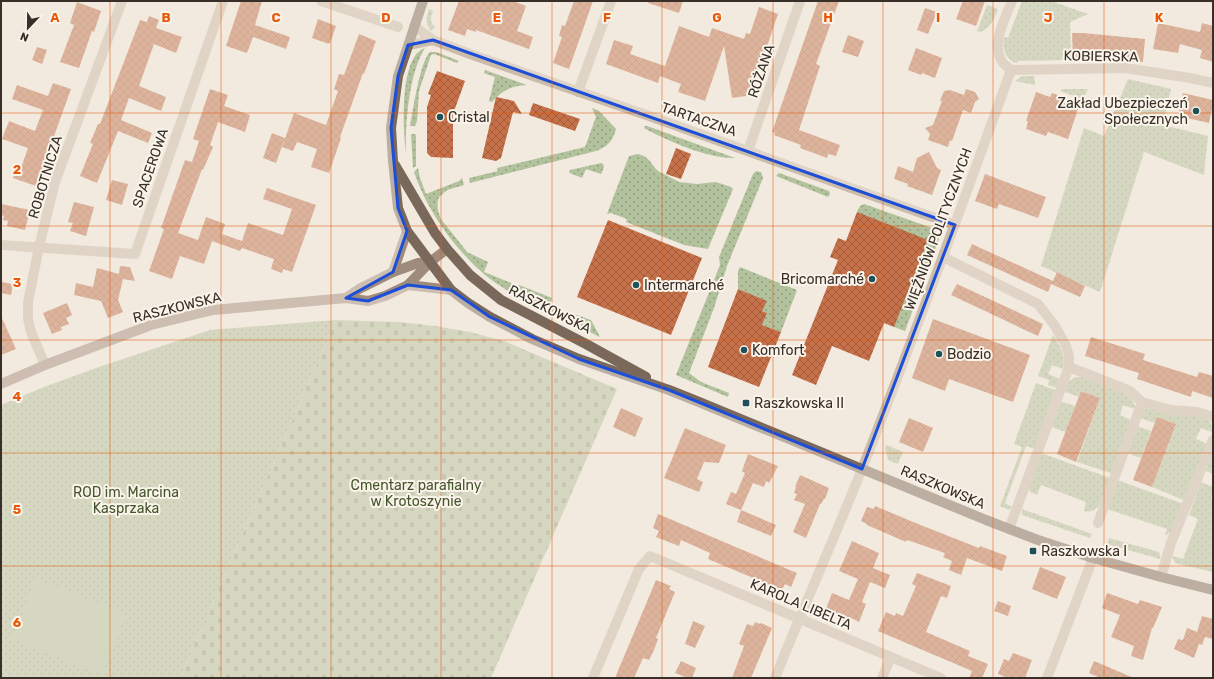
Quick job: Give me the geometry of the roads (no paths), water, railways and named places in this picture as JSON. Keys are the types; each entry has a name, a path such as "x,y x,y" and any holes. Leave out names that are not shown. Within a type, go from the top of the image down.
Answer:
{"main road":[{"path":"423,1 398,76 391,128 398,208 407,231 430,262"},
{"path":"393,161 435,233 447,249"},
{"name":"RASZKOWSKA","path":"447,249 470,275 501,300 586,344 669,390"},
{"name":"RASZKOWSKA","path":"430,262 451,290 468,303 490,317 532,339 579,359 669,390 1010,529 1093,558 1213,590"}],"street":[{"name":"ROBOTNICZA","path":"45,365 31,332 28,319 28,302 39,247 55,182 122,1"},
{"name":"SPACEROWA","path":"39,247 135,254 223,1"},
{"path":"321,1 398,28"},
{"path":"578,92 611,1"},
{"name":"RÓŻANA","path":"748,151 800,1"},
{"path":"1011,70 1003,64 997,45 1012,1"},
{"name":"TARTACZNA","path":"414,26 433,40 955,225"},
{"path":"408,45 433,40"},
{"name":"KOBIERSKA","path":"1011,70 1125,68 1213,83"},
{"name":"WIĘŹNIÓW POLITYCZNYCH","path":"775,678 862,469 955,225 1011,70"},
{"path":"392,272 407,231"},
{"path":"1,245 39,247"},
{"name":"RASZKOWSKA","path":"1,384 45,365 151,325 213,310 346,298 368,301 385,296 408,285 430,262 447,249"},
{"path":"943,257 1038,304 1055,326 1066,346 1069,356 1069,367 1010,529"},
{"name":"RASZKOWSKA","path":"346,298 359,289 392,272 418,263 430,262"},
{"path":"408,285 451,290"},
{"path":"1069,367 1130,391 1142,402 1171,410 1197,412 1213,418"},
{"path":"1098,523 1142,402"},
{"path":"1160,577 1171,543 1213,440"},
{"name":"KAROLA LIBELTA","path":"593,678 639,569 650,556 941,678"},
{"path":"1047,678 1093,558"},
{"path":"882,678 891,657"}],"place":[{"name":"Zakład Ubezpieczeń Społecznych","path":"1196,111"},
{"name":"Cristal","path":"440,117"},
{"name":"Bricomarché","path":"872,279"},
{"name":"Intermarché","path":"636,285"},
{"name":"Komfort","path":"744,350"},
{"name":"Bodzio","path":"939,354"},
{"name":"Raszkowska II","path":"746,403"},
{"name":"Raszkowska I","path":"1033,551"}],"park label":[{"name":"Cmentarz parafialny w Krotoszynie","path":"416,494"},
{"name":"ROD im. Marcina Kasprzaka","path":"126,500"}]}
